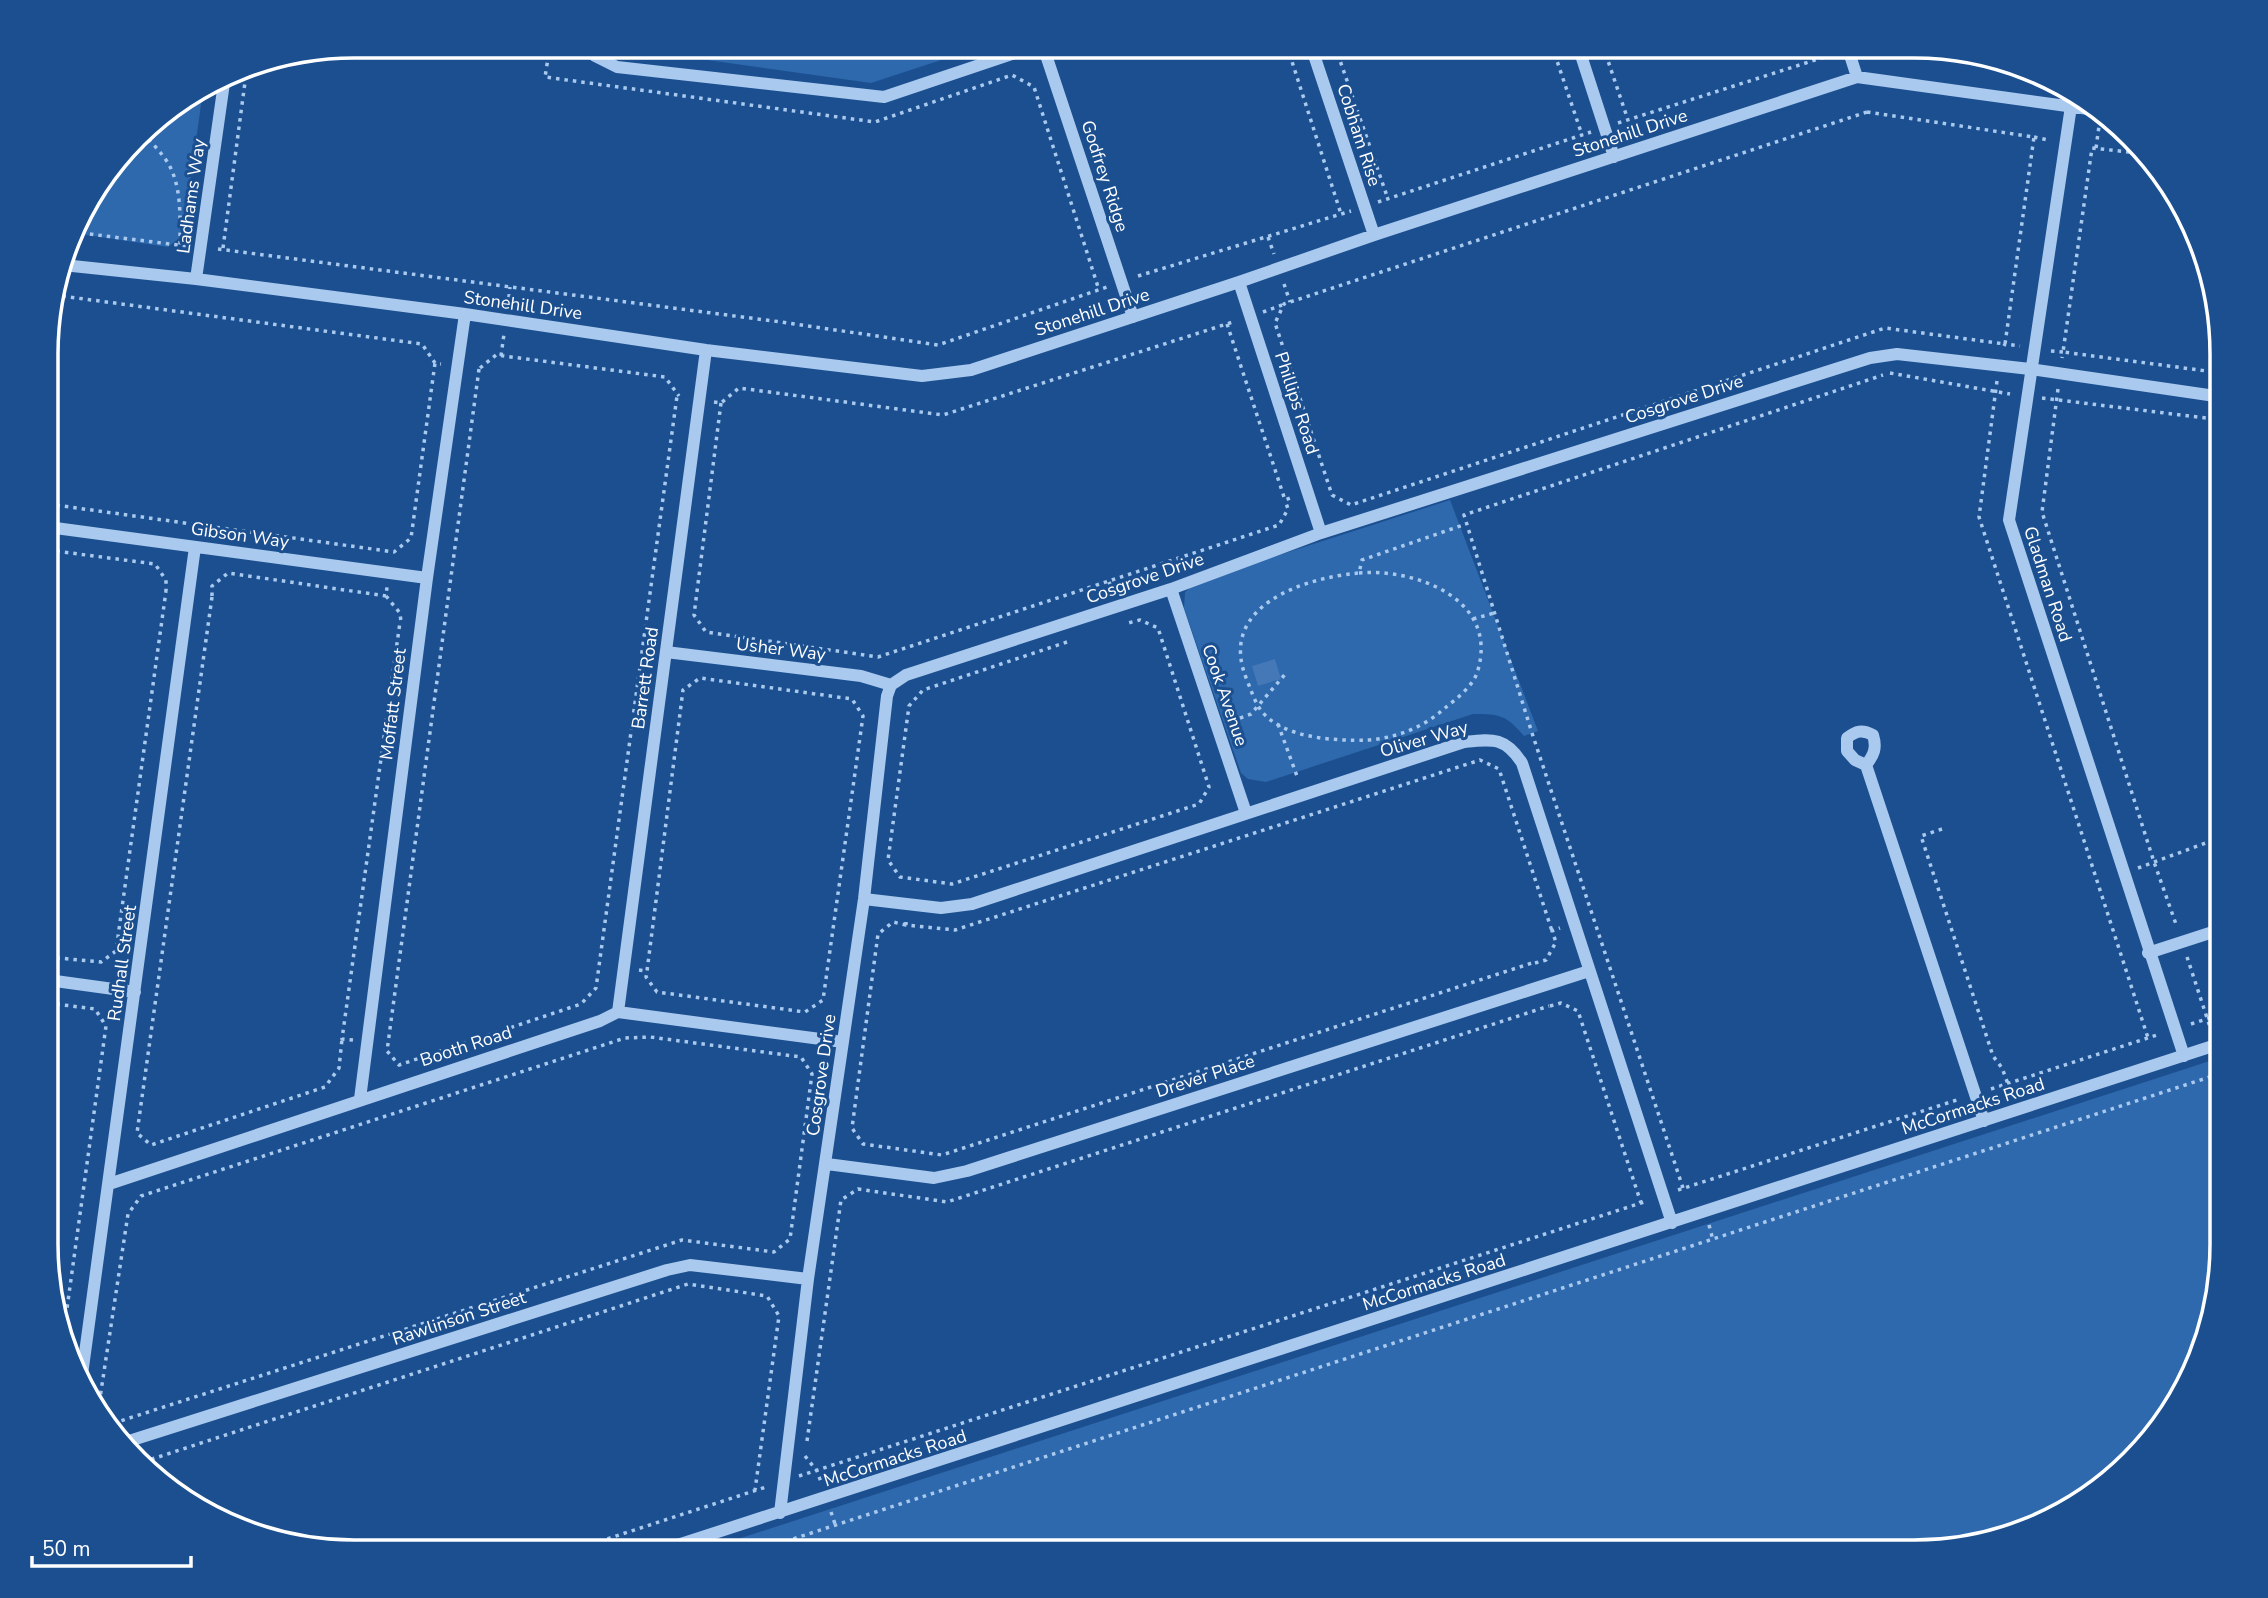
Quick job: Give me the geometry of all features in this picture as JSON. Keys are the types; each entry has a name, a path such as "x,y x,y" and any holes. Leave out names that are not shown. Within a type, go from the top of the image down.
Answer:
{"street":[{"path":"597,58 617,67 884,97 1000,58"},
{"name":"Godfrey Ridge","path":"1047,58 1133,317"},
{"name":"Cobham Rise","path":"1315,58 1374,235"},
{"path":"1582,58 1614,157"},
{"path":"1851,58 1857,77"},
{"name":"Stonehill Drive","path":"71,266 196,279 922,376 971,370 1857,77 2078,108"},
{"name":"Ladhams Way","path":"196,279 223,88"},
{"name":"Gladman Road","path":"2071,104 2009,520 2183,1056"},
{"name":"Phillips Road","path":"1239,282 1321,533"},
{"name":"Moffatt Street","path":"360,1100 427,578 465,314"},
{"name":"Barrett Road","path":"618,1012 706,349"},
{"name":"Cosgrove Drive","path":"780,1513 808,1279 827,1164 864,899 887,696 891,685 906,676 1171,589 1321,533 1870,358 1897,354 2030,369 2210,395"},
{"name":"Gibson Way","path":"58,528 427,578"},
{"name":"Rudhall Street","path":"84,1366 195,547"},
{"name":"Cook Avenue","path":"1171,589 1246,813"},
{"name":"Usher Way","path":"666,652 861,676 891,685"},
{"name":"Oliver Way","path":"864,899 941,908 972,904 1464,742 1490,739 1511,746 1522,763 1672,1223"},
{"path":"1866,765 1984,1121"},
{"path":"2148,953 2210,933"},
{"name":"Drever Place","path":"827,1164 934,1178 967,1171 1589,971"},
{"path":"58,981 135,992"},
{"path":"618,1012 843,1042"},
{"name":"Booth Road","path":"108,1184 600,1021 618,1012"},
{"name":"McCormacks Road","path":"694,1540 2210,1047"},
{"name":"Rawlinson Street","path":"132,1440 667,1270 691,1265 808,1279"}],"path":[{"path":"548,58 545,77 875,122 1012,75 1034,87 1099,290"},
{"path":"83,233 223,249 938,345 1121,282 1342,214 1291,58"},
{"path":"1339,58 1388,199 1582,135 1556,58"},
{"path":"1607,58 1628,120 1818,58"},
{"path":"223,249 246,78"},
{"path":"1867,112 2034,137 2005,344 1885,328 1351,505 1332,495 1329,485 1275,323 1284,304 1867,112"},
{"path":"150,140 167,162 178,190 180,245"},
{"path":"2130,152 2092,148 2063,352 2210,371"},
{"path":"721,403 694,615 706,632 878,657 1279,525 1288,509 1227,324"},
{"path":"58,505 394,552 411,538 435,363"},
{"path":"480,369 387,1051 399,1065 581,1004 596,988 677,396"},
{"path":"1683,1188 1464,516 1888,373 2026,396 2210,418"},
{"path":"1995,391 1979,517 2148,1038"},
{"path":"2057,399 2042,512 2154,862 2210,1025"},
{"path":"1285,500 1329,485"},
{"path":"1359,573 1362,560 1466,524"},
{"path":"58,551 155,564 166,580 116,951 101,962 58,958"},
{"path":"389,551 386,596 228,573 212,586 137,1133 151,1145 325,1087 339,1068 400,622"},
{"path":"1382,571 1408,576 1440,588 1457,598 1473,619 1481,647 1476,675 1461,694 1423,725 1398,734 1370,740 1320,739 1299,734 1278,724 1261,711 1242,669 1239,642 1248,622 1278,596 1292,588 1336,575 1382,571"},
{"path":"1074,640 923,690 909,706 888,860 900,877 952,884 1199,804 1209,787 1158,628 1140,620 1125,624 1110,582"},
{"path":"166,591 212,597"},
{"path":"1473,619 1494,612"},
{"path":"1216,726 1251,714 1287,672"},
{"path":"700,678 852,699 863,716 823,1000 805,1012 657,992 646,977 647,971 684,690 700,678"},
{"path":"1278,724 1303,794"},
{"path":"1479,760 1499,769 1556,942 1546,960 942,1155 863,1144 852,1128 878,933 893,922 906,925 955,930 1479,760"},
{"path":"1942,829 1922,836 1993,1056 2002,1068 2008,1084"},
{"path":"2123,874 2210,841"},
{"path":"906,925 908,904"},
{"path":"1552,931 1593,918"},
{"path":"1535,962 1549,1006"},
{"path":"599,966 647,971"},
{"path":"817,1471 805,1457 841,1200 858,1189 947,1202 1561,1003 1578,1011 1642,1203"},
{"path":"58,1004 95,1009 106,1026 66,1314"},
{"path":"604,1540 2210,1018"},
{"path":"100,1397 128,1214 141,1196 625,1038 650,1037 801,1057 812,1074 790,1239 774,1252 681,1240 118,1422"},
{"path":"342,1039 388,1043"},
{"path":"790,1540 2210,1077"},
{"path":"151,1459 688,1284 767,1297 779,1316 755,1491"}],"shaded area":[{"path":"693,58 947,58 871,83"},
{"path":"202,100 183,235 168,247 83,234 97,206 131,159 159,131"},
{"path":"1450,500 1538,731 1524,736 1502,717 1473,714 1266,782 1248,779 1241,773 1184,608 1185,592 1196,582"},
{"path":"2210,1061 2210,1263 2205,1302 2188,1357 2171,1392 2149,1424 2109,1467 2062,1501 2009,1525 1972,1535 1933,1540 735,1540"}],"building":[{"path":"1275,659 1281,679 1258,686 1252,666"}]}
